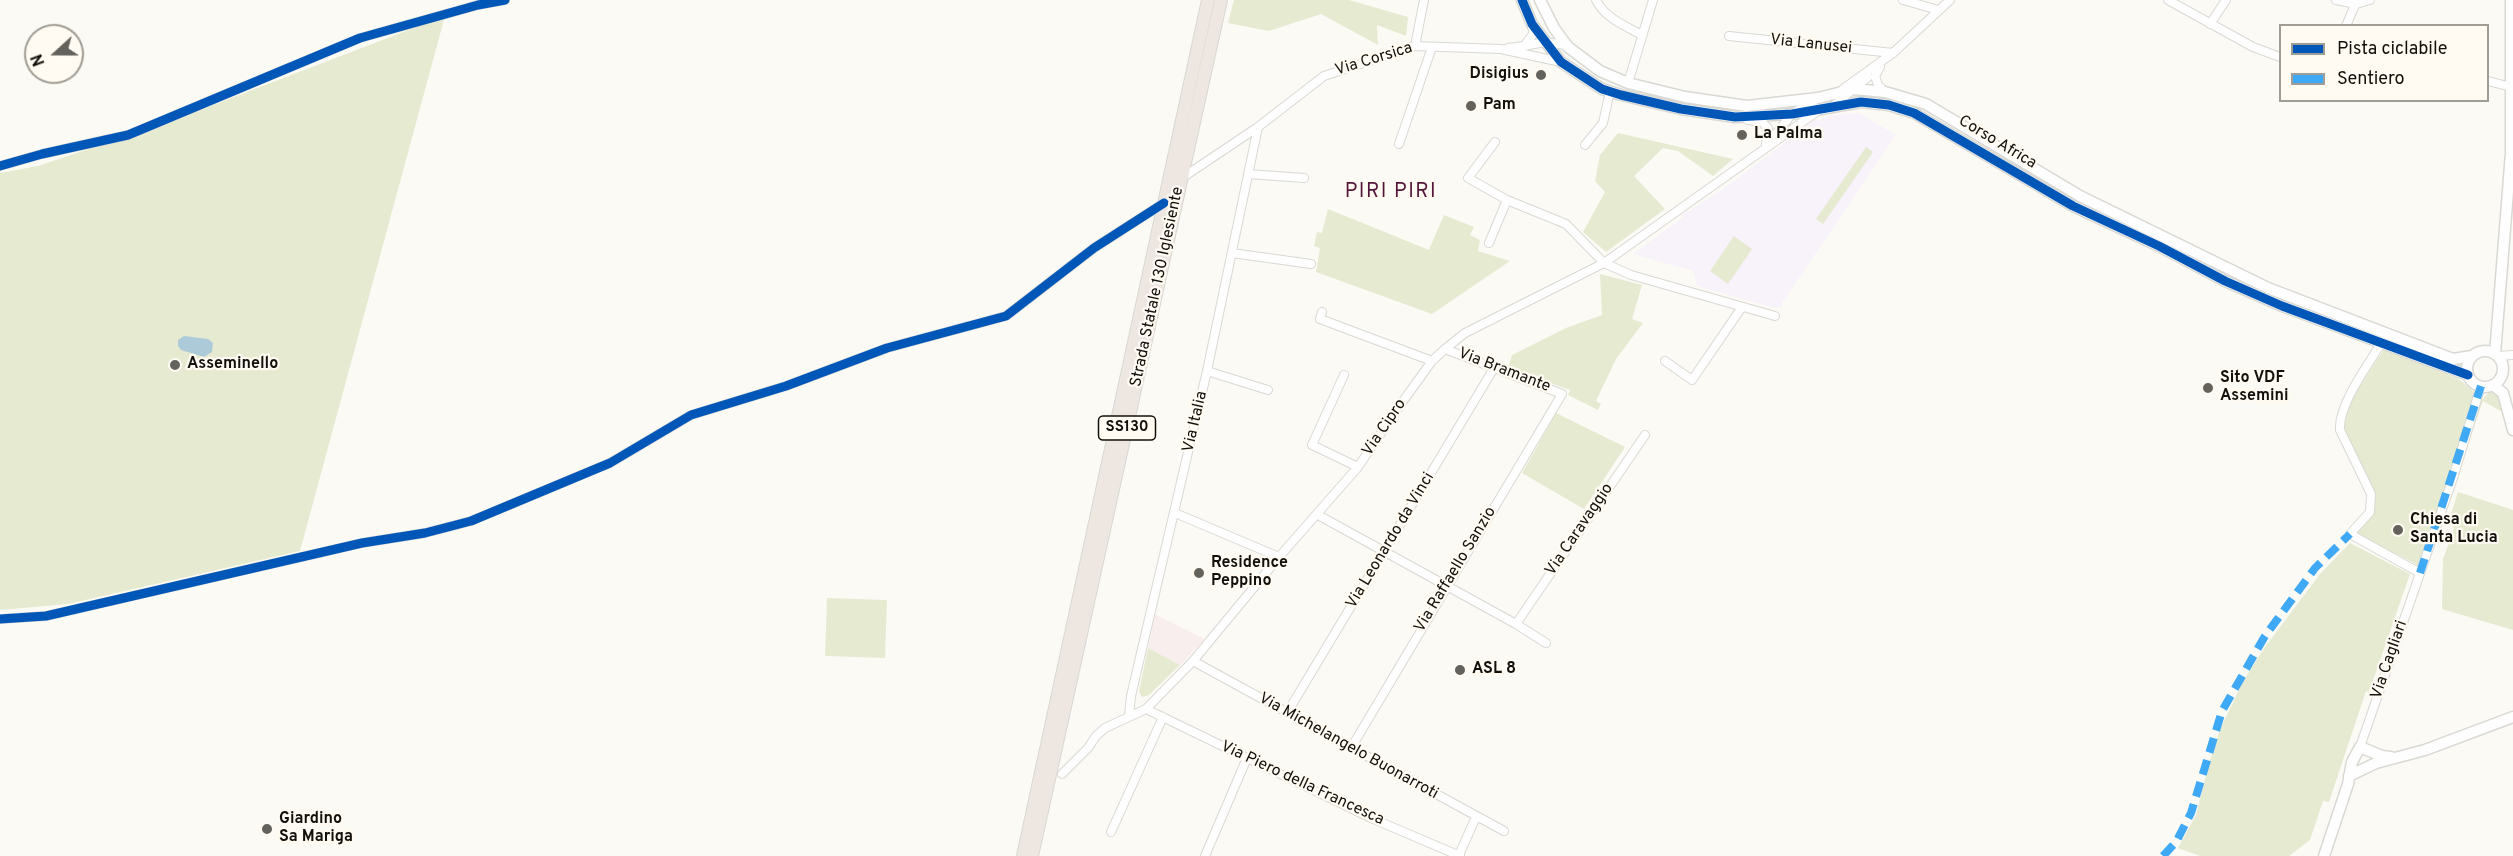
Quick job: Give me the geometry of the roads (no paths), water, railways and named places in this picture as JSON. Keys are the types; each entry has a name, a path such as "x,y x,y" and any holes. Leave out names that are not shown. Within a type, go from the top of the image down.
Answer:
{"main road":[{"name":"Strada Statale 130 Iglesiente","path":"1023,856 1208,0"},
{"name":"Strada Statale 130 Iglesiente","path":"1032,856 1221,0"}],"street":[{"path":"0,166 42,153 128,135 360,38 478,5 505,0"},
{"path":"1415,46 1424,0"},
{"name":"Corso Africa","path":"1522,0 1532,24 1561,62 1610,92 1681,109 1735,117 1792,114 1824,105 1840,92 1859,89 1885,92 1926,104 2080,196 2268,288 2453,359 2472,356"},
{"name":"Corso Africa","path":"1540,0 1554,28 1566,45 1600,71 1628,83 1685,97 1747,106 1861,102 1889,105 1914,113 2073,206 2225,280 2282,306 2468,375"},
{"path":"1596,0 1601,9 1618,23 1642,35"},
{"path":"1628,83 1653,0"},
{"path":"1903,0 1938,10"},
{"path":"1840,92 1893,53 1950,0"},
{"path":"2168,0 2253,47 2279,57"},
{"path":"2210,24 2226,0"},
{"path":"2336,0 2357,2 2370,0"},
{"path":"2493,385 2501,376 2503,369 2492,354 2512,152 2511,0"},
{"path":"2347,24 2357,2"},
{"path":"1524,46 1533,33 1532,24"},
{"name":"Via Lanusei","path":"1729,36 1893,53"},
{"path":"1501,49 1545,42"},
{"name":"Corso Africa","path":"1545,42 1566,45"},
{"name":"Via Corsica","path":"1182,178 1258,127 1324,76 1415,46 1501,49 1561,62"},
{"path":"1399,144 1432,47"},
{"name":"Via Cipro","path":"1062,774 1105,728 1146,709 1193,661 1279,557 1358,467 1432,361 1444,349 1465,333 1604,263 1824,105 1859,89 1893,53"},
{"path":"1880,67 1875,76 1878,85 1885,92"},
{"path":"2489,82 2511,87"},
{"path":"1859,89 1870,103"},
{"path":"1585,145 1603,123 1610,92"},
{"name":"Via Cipro","path":"1764,148 1792,114"},
{"path":"1735,117 1762,122 1768,128 1769,136 1764,148"},
{"name":"Via Italia","path":"1129,716 1131,696 1207,371 1258,127"},
{"path":"1495,142 1468,178 1507,200 1566,224 1604,263 1631,275 1775,316"},
{"path":"1248,174 1304,178"},
{"path":"1489,243 1507,200"},
{"path":"0,619 46,616 362,543 425,533 471,521 610,463 691,415 786,386 887,348 1006,316 1094,248 1164,203"},
{"path":"1232,253 1311,264"},
{"path":"1665,360 1692,380 1742,307"},
{"path":"1322,312 1320,319 1432,361"},
{"path":"2382,342 2343,407 2339,420 2340,430 2371,494 2370,512 2350,534 2420,573"},
{"name":"Via Bramante","path":"1444,349 1562,394"},
{"path":"2513,355 2472,356 2466,369 2475,384 2493,385 2503,393 2513,430"},
{"name":"Via Leonardo da Vinci","path":"1287,714 1494,368"},
{"path":"1207,371 1268,390"},
{"path":"1344,375 1311,445 1358,467"},
{"path":"2501,376 2513,404"},
{"name":"Via Cagliari","path":"2360,747 2481,386"},
{"name":"Via Raffaello Sanzio","path":"1351,748 1562,394"},
{"name":"Via Caravaggio","path":"1516,624 1645,435"},
{"path":"1175,513 1279,557"},
{"path":"1318,515 1447,585 1546,643"},
{"name":"Via Michelangelo Buonarroti","path":"1193,661 1504,831"},
{"name":"Via Piero della Francesca","path":"1146,709 1371,818 1460,856"},
{"path":"1111,832 1162,717"},
{"path":"2349,776 2394,757 2425,750 2513,717"},
{"path":"2324,856 2352,762 2360,747 2382,756 2394,757"},
{"path":"1205,856 1246,758"},
{"path":"1460,856 1476,817"}],"water":[{"path":"184,336 208,339 213,343 212,352 204,357 181,350 178,340"}],"place":[{"name":"Disigius","path":"1541,75"},
{"name":"Pam","path":"1471,106"},
{"name":"La Palma","path":"1742,135"},
{"name":"Asseminello","path":"175,365"},
{"name":"Sito VDF Assemini","path":"2208,388"},
{"name":"Chiesa di Santa Lucia","path":"2398,530"},
{"name":"Residence Peppino","path":"1199,573"},
{"name":"ASL 8","path":"1460,670"},
{"name":"Giardino Sa Mariga","path":"267,829"}],"district":[{"name":"PIRI PIRI","path":"1391,193"}]}
